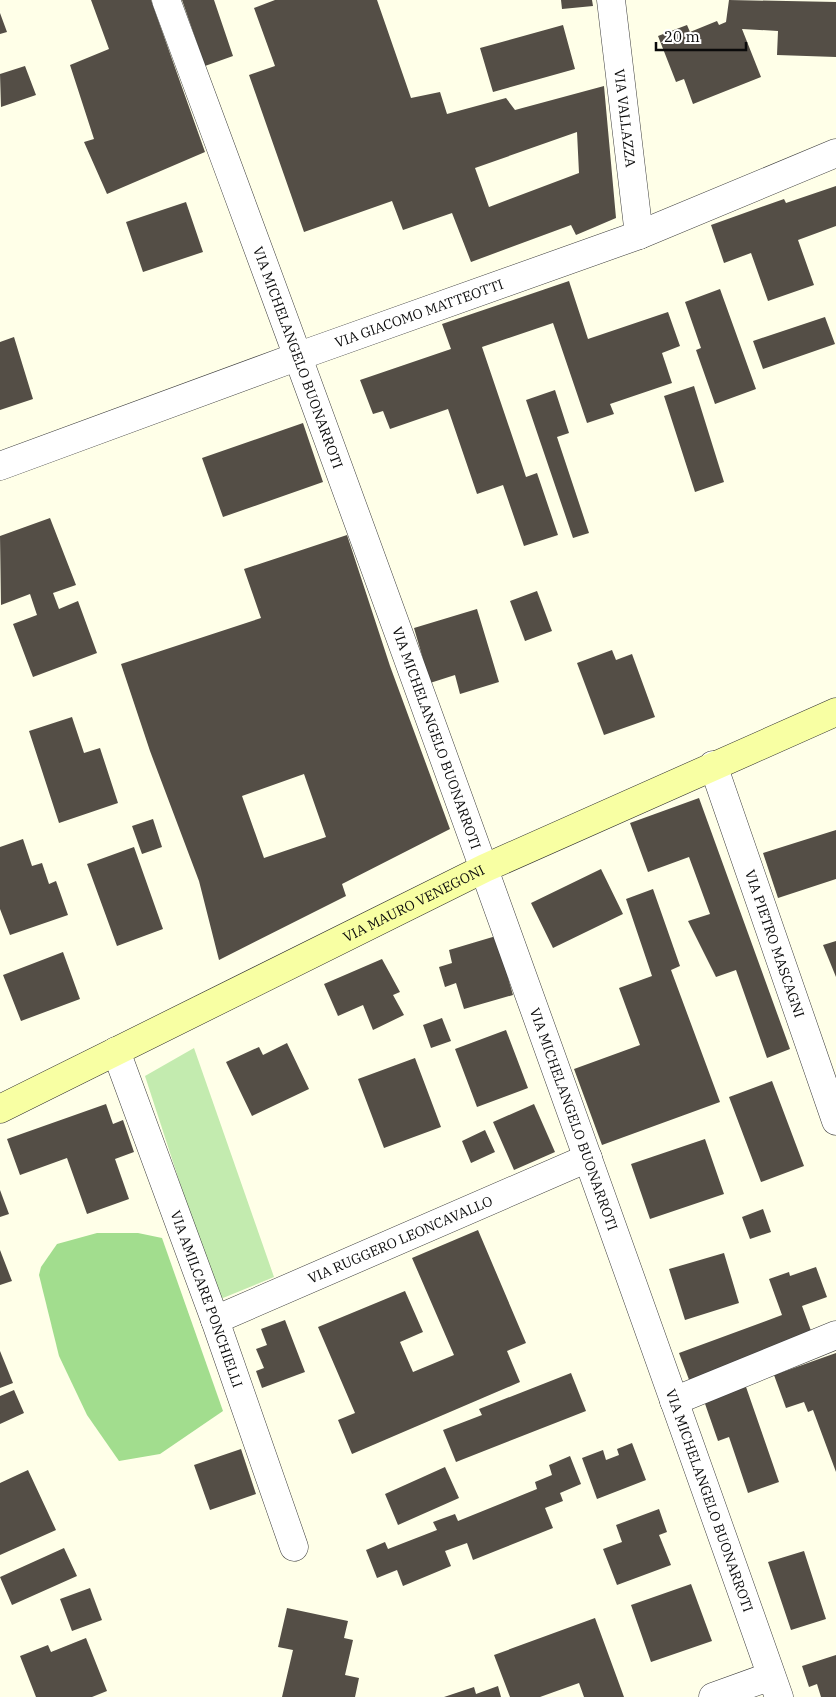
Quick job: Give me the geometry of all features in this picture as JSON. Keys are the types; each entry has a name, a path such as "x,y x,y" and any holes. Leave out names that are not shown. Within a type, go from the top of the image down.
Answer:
{"main road":[{"name":"VIA MAURO VENEGONI","path":"0,1109 485,868 713,765 836,712"}],"street":[{"name":"VIA MICHELANGELO BUONARROTI","path":"166,0 299,356 485,868 775,1686 713,1697"},
{"name":"VIA VALLAZZA","path":"611,0 639,235"},
{"name":"VIA GIACOMO MATTEOTTI","path":"0,466 299,356 639,235 836,153"},
{"name":"VIA PIETRO MASCAGNI","path":"713,765 836,1121"},
{"name":"VIA AMILCARE PONCHIELLI","path":"116,1051 215,1320 294,1547"},
{"name":"VIA RUGGERO LEONCAVALLO","path":"215,1320 588,1158"},
{"path":"674,1401 836,1335"}],"green space":[{"path":"194,1048 274,1277 218,1300 145,1076"},
{"path":"97,1233 138,1233 162,1238 223,1411 160,1454 119,1461 87,1415 59,1356 39,1275 41,1267 57,1244"}],"building":[{"path":"91,0 151,0 205,152 107,194 84,142 94,139 70,65 109,49"},
{"path":"182,0 214,0 233,56 205,66"},
{"path":"275,0 377,0 411,98 440,92 447,114 506,98 515,110 604,86 616,218 576,235 571,225 471,262 452,213 403,230 392,201 304,232 249,75 275,66 254,8","holes":["577,132 579,173 489,207 475,168"]},
{"path":"561,0 592,0 593,6 562,9"},
{"path":"729,0 836,2 836,57 777,55 778,31 742,29 761,77 693,104 684,79 676,82 658,36 687,25 690,32 717,21 719,25 726,22"},
{"path":"0,13 7,32 0,34"},
{"path":"563,25 575,69 493,92 480,48"},
{"path":"25,66 36,95 1,107 0,74"},
{"path":"836,186 836,226 798,240 814,285 768,301 751,253 724,263 711,225 784,199 786,203"},
{"path":"186,202 203,252 143,272 126,222"},
{"path":"569,281 588,339 668,312 680,346 662,353 672,383 610,404 614,414 587,423 553,323 482,347 526,477 537,473 558,535 524,546 503,485 477,494 448,409 390,429 383,411 373,414 360,380 451,349 442,324"},
{"path":"720,289 756,389 715,404 696,350 701,348 685,302"},
{"path":"825,317 835,344 763,369 753,341"},
{"path":"14,337 33,399 0,410 0,342"},
{"path":"694,386 724,482 695,492 664,396"},
{"path":"555,390 569,433 557,437 589,533 573,538 526,400"},
{"path":"303,423 323,482 223,517 202,458"},
{"path":"50,518 76,585 53,593 59,609 78,601 97,653 33,677 13,624 37,615 30,594 1,605 0,536"},
{"path":"347,535 390,666 450,829 342,884 346,896 219,960 199,881 150,751 121,664 261,618 244,569","holes":["304,774 326,837 264,858 242,796"]},
{"path":"537,591 552,631 525,641 510,601"},
{"path":"477,609 499,682 460,694 455,675 430,683 414,628"},
{"path":"612,650 616,660 632,654 655,717 604,735 577,663"},
{"path":"72,717 84,753 100,748 118,803 59,823 29,731"},
{"path":"699,798 790,1049 767,1058 736,970 716,977 688,921 710,914 689,857 648,872 630,823"},
{"path":"153,819 162,847 142,854 132,826"},
{"path":"836,830 836,879 778,898 763,853"},
{"path":"23,839 32,866 42,863 49,884 56,881 68,915 10,935 0,909 0,847"},
{"path":"134,847 163,929 117,946 87,864"},
{"path":"601,869 623,914 553,948 531,903"},
{"path":"653,889 680,966 671,970 720,1102 602,1145 574,1069 640,1045 619,988 652,976 626,899"},
{"path":"496,936 513,995 464,1009 456,983 445,987 439,967 452,963 449,950"},
{"path":"836,941 836,977 823,945"},
{"path":"63,952 80,999 21,1021 3,975"},
{"path":"382,959 400,992 393,995 404,1015 373,1030 363,1005 338,1016 324,984"},
{"path":"442,1018 451,1041 431,1048 423,1025"},
{"path":"506,1030 528,1088 477,1107 455,1049"},
{"path":"287,1043 309,1089 252,1116 226,1062 259,1047 263,1055"},
{"path":"415,1058 441,1127 384,1148 358,1079"},
{"path":"772,1081 804,1166 761,1182 729,1097"},
{"path":"106,1104 113,1124 123,1120 134,1152 115,1159 129,1199 87,1214 67,1158 20,1175 7,1139"},
{"path":"534,1104 555,1152 514,1170 493,1122"},
{"path":"485,1130 495,1152 471,1163 462,1141"},
{"path":"705,1139 724,1194 650,1219 631,1164"},
{"path":"0,1190 9,1214 0,1217"},
{"path":"763,1209 771,1232 750,1239 742,1217"},
{"path":"478,1230 526,1343 507,1351 520,1382 352,1454 338,1420 355,1413 318,1327 405,1291 423,1332 400,1342 413,1372 454,1355 412,1258"},
{"path":"0,1250 12,1281 0,1285"},
{"path":"724,1253 739,1303 685,1320 669,1269"},
{"path":"816,1267 827,1297 802,1306 814,1339 691,1385 679,1353 782,1315 769,1279 789,1272 790,1276"},
{"path":"285,1320 305,1372 262,1388 256,1371 264,1368 256,1349 267,1345 261,1329"},
{"path":"0,1351 13,1383 0,1388"},
{"path":"836,1353 836,1472 813,1410 808,1412 804,1402 786,1408 774,1375"},
{"path":"571,1373 586,1411 456,1462 443,1430 482,1415 479,1409"},
{"path":"745,1384 779,1482 748,1493 729,1437 718,1441 703,1398"},
{"path":"14,1390 24,1413 0,1424 0,1396"},
{"path":"632,1443 646,1480 597,1499 582,1458 603,1450 606,1460 619,1455 617,1449"},
{"path":"241,1449 256,1494 210,1510 194,1465"},
{"path":"570,1456 581,1484 560,1493 563,1501 545,1508 553,1528 473,1560 467,1543 445,1551 451,1566 403,1586 397,1570 377,1578 366,1550 385,1542 388,1549 437,1530 433,1522 455,1514 458,1521 537,1489 535,1482 552,1475 549,1465"},
{"path":"445,1467 459,1498 398,1525 385,1494"},
{"path":"28,1470 56,1530 0,1555 0,1483"},
{"path":"659,1509 667,1532 659,1535 671,1565 617,1585 603,1549 622,1542 616,1525"},
{"path":"64,1548 77,1576 12,1605 0,1577"},
{"path":"804,1551 826,1619 791,1630 768,1562"},
{"path":"691,1584 712,1641 651,1662 631,1605"},
{"path":"90,1588 102,1620 72,1631 60,1599"},
{"path":"287,1608 348,1621 344,1638 353,1640 345,1675 359,1678 355,1697 282,1697 293,1650 278,1647"},
{"path":"595,1618 624,1697 584,1697 579,1683 540,1697 510,1697 494,1655"},
{"path":"86,1638 107,1691 92,1697 36,1697 20,1656 48,1645 51,1652"},
{"path":"836,1655 836,1697 821,1697 817,1684 809,1687 802,1666"},
{"path":"498,1686 501,1697 444,1697 474,1687 476,1694"}]}
